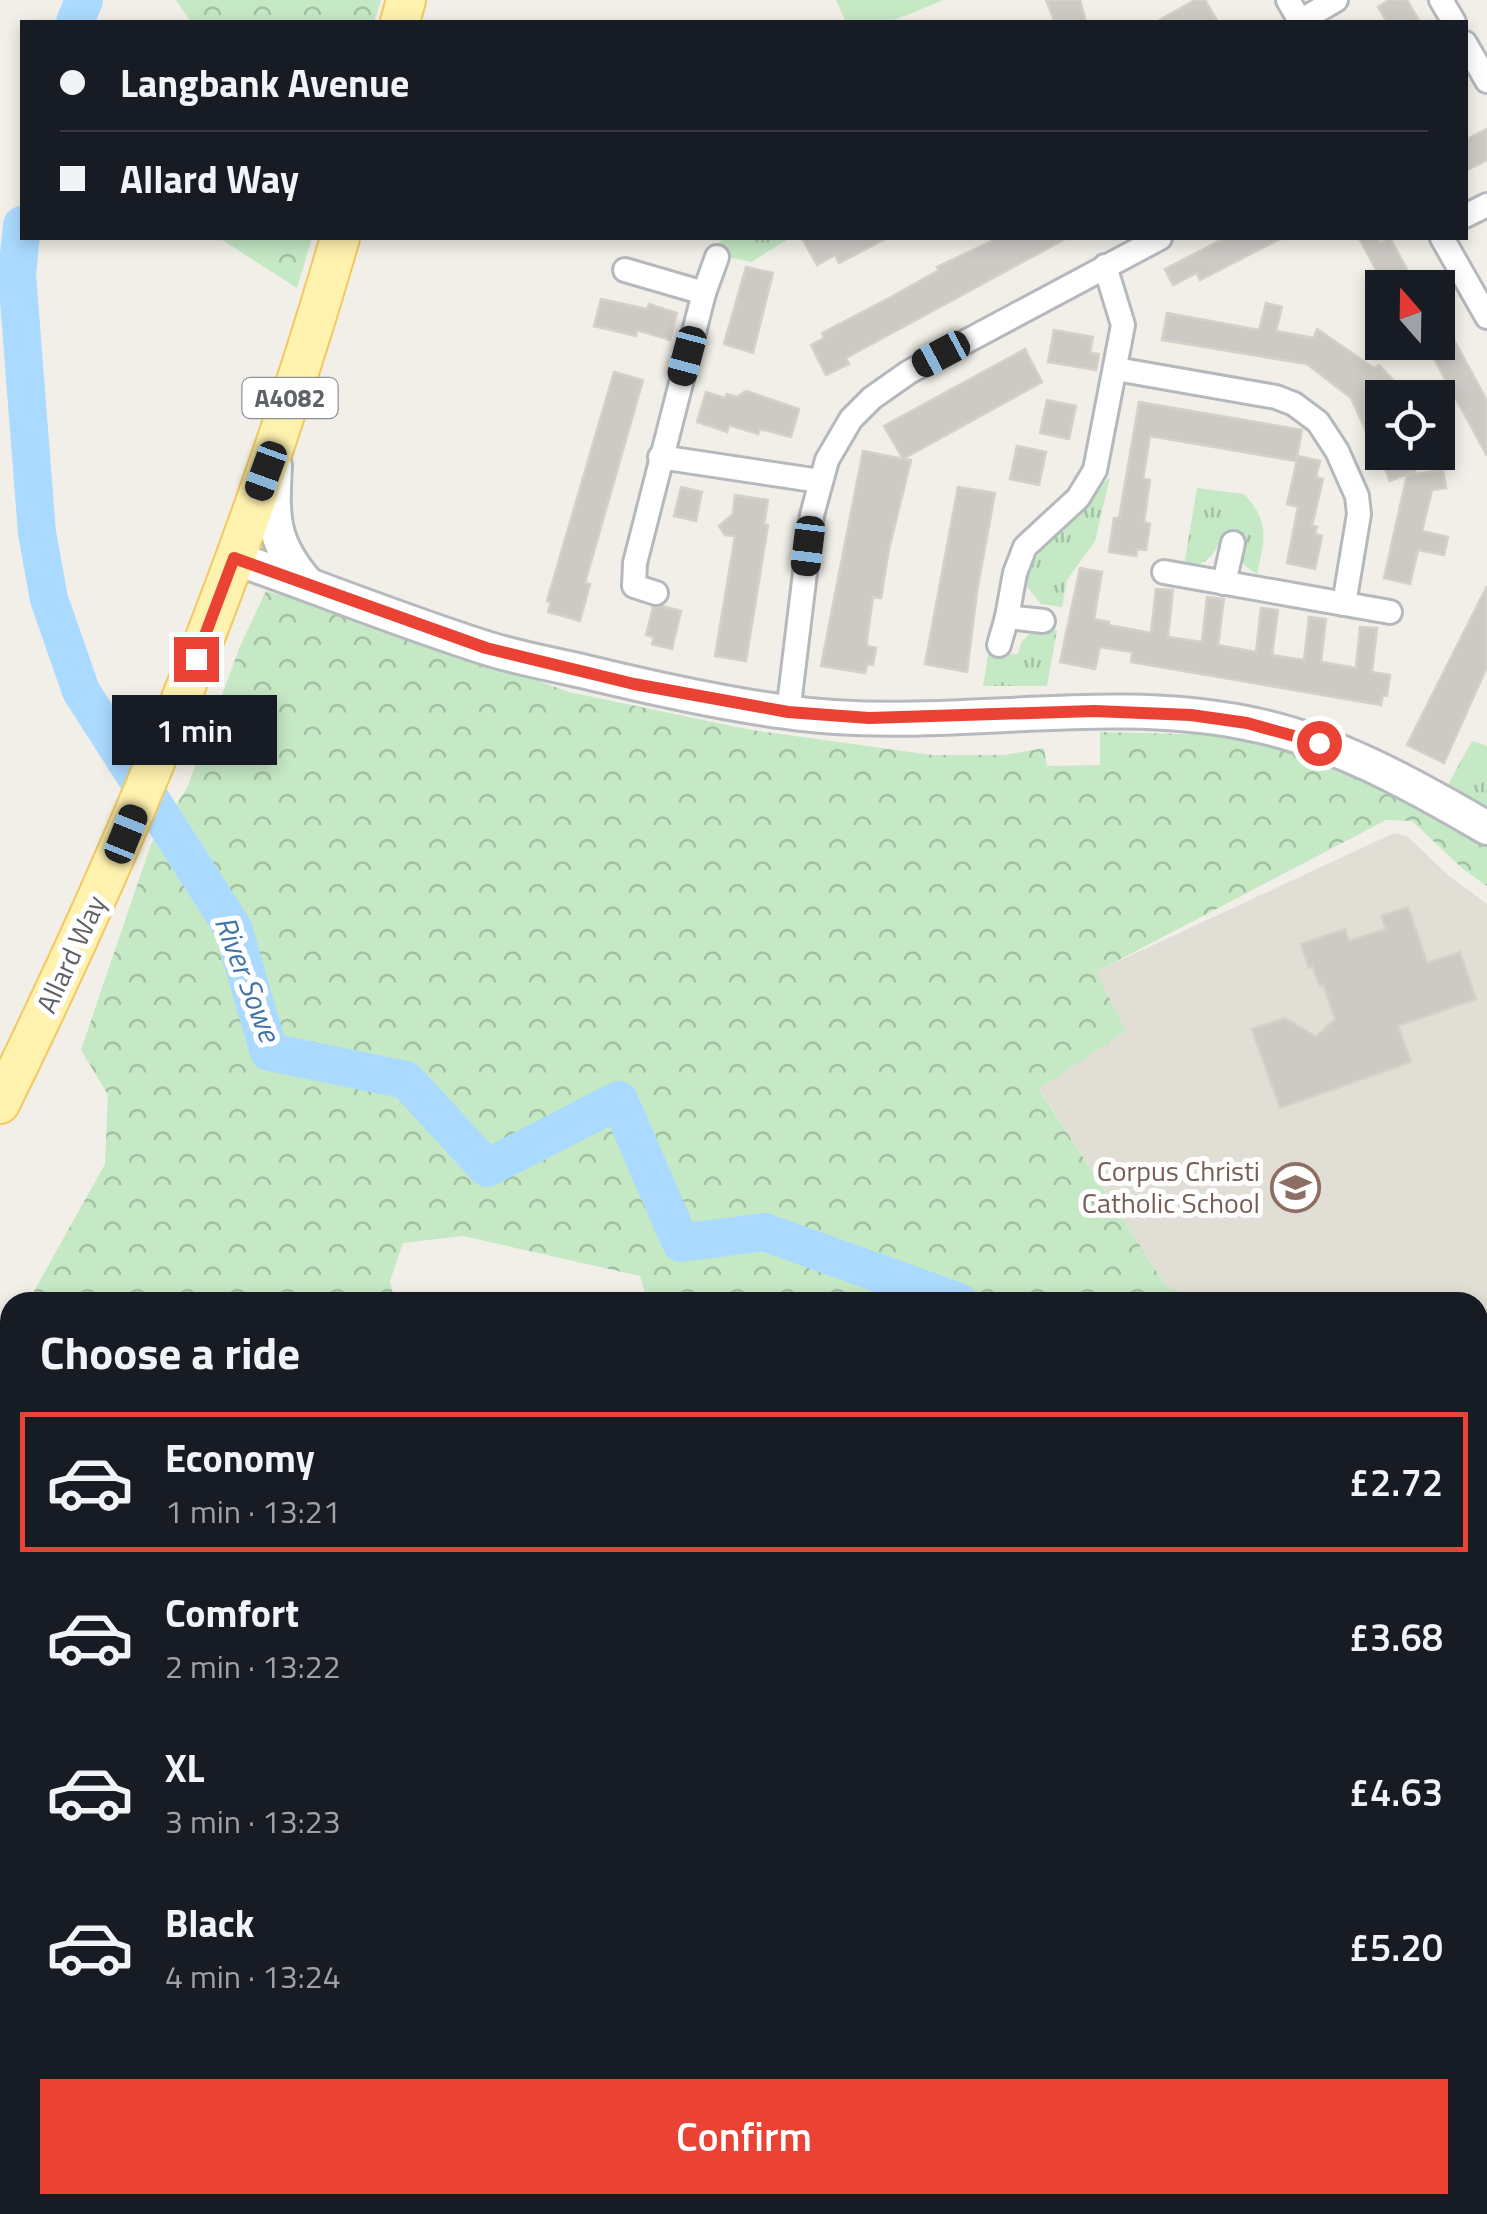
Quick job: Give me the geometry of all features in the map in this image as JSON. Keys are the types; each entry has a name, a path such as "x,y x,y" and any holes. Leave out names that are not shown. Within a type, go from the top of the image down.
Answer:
{"main road":[{"name":"Allard Way","path":"0,1104 126,834 171,726 276,442 339,240"}],"street":[{"path":"1302,20 1336,0"},
{"path":"1468,48 1487,82"},
{"path":"788,712 812,515 834,444 851,418 890,384 1156,240"},
{"path":"1443,240 1487,317"},
{"path":"635,592 635,563 660,457 717,257"},
{"path":"999,645 1025,547 1078,498 1095,470 1123,325 1105,266"},
{"path":"625,270 704,293"},
{"path":"1116,369 1276,398 1294,404 1318,422 1337,451 1359,506 1344,604"},
{"path":"276,442 273,512 277,538 307,584"},
{"path":"660,457 820,481"},
{"path":"1224,583 1232,544"},
{"path":"234,558 486,648 634,684 788,712 869,718 1094,711 1191,715 1247,723 1319,743 1487,828"},
{"path":"1164,572 1390,612"},
{"path":"1007,616 1043,621"}],"shaded area":[{"name":"Corpus Christi Catholic School","path":"1394,833 1407,836 1448,875 1487,904 1487,1292 1181,1292 1166,1286 1039,1088 1126,1031 1095,972"}],"green space":[{"path":"176,0 381,0 375,20 190,20"},
{"path":"836,0 944,0 894,20 845,20"},
{"path":"222,240 311,240 297,288"},
{"path":"721,240 787,240 751,262 711,253"},
{"path":"1110,477 1095,541 1067,580 1062,607 1041,604 1028,588 1025,576 1053,536"},
{"path":"1197,488 1244,494 1252,504 1263,531 1257,574 1242,562 1240,545 1221,541 1207,560 1184,566"},
{"path":"266,591 358,617 569,692 751,730 932,755 1004,755 1044,748 1047,766 1100,765 1100,732 1228,735 1313,756 1409,800 1487,845 1487,886 1412,821 1386,820 1096,972 1126,1031 1039,1089 1166,1286 1181,1292 645,1292 640,1276 463,1236 403,1243 390,1281 393,1292 34,1292 105,1164 108,1095 81,1050 151,844 187,788 241,644"},
{"path":"1057,630 1047,686 983,686 988,655 1018,654 1021,643 1032,631"},
{"path":"1472,741 1487,746 1487,807 1448,785"}],"building":[{"path":"1046,0 1080,0 1085,20 1054,20"},
{"path":"1195,0 1205,0 1217,20 1160,20"},
{"path":"1389,0 1407,0 1419,20 1386,20 1378,7"},
{"path":"1487,129 1487,160 1468,170 1468,138"},
{"path":"803,240 883,240 839,263 835,255 817,265"},
{"path":"994,240 1063,240 846,358 849,364 826,375 811,345 824,338 822,333 939,270 937,267"},
{"path":"1221,240 1278,240 1200,280 1197,273 1173,285 1165,269"},
{"path":"1360,240 1391,240 1407,270 1376,270"},
{"path":"746,267 773,273 753,353 724,344"},
{"path":"601,299 647,309 649,304 677,313 670,340 637,330 636,336 594,326"},
{"path":"1266,303 1282,307 1276,331 1314,338 1317,329 1374,368 1379,365 1393,380 1365,380 1365,429 1351,398 1307,364 1162,340 1167,313 1259,330"},
{"path":"1054,330 1093,337 1090,353 1099,354 1096,370 1048,362"},
{"path":"1455,342 1487,401 1487,456 1455,397 1455,380 1446,380 1435,360 1455,360"},
{"path":"1025,349 1042,382 903,459 884,426"},
{"path":"614,372 643,380 585,583 590,584 580,621 548,612 551,602 547,601"},
{"path":"746,391 799,409 791,437 760,429 758,434 729,425 727,432 697,422 706,392 725,398 727,394 737,397"},
{"path":"1047,400 1076,406 1069,439 1040,433"},
{"path":"1139,402 1302,430 1296,461 1150,436 1143,479 1150,480 1144,522 1150,524 1146,550 1137,549 1136,556 1109,552 1114,518 1119,518"},
{"path":"1017,446 1046,452 1039,485 1010,479"},
{"path":"863,451 911,460 881,598 873,597 867,646 876,648 873,665 867,664 865,673 821,666"},
{"path":"1298,456 1320,461 1316,477 1323,479 1312,526 1317,527 1315,534 1322,536 1315,569 1287,563 1298,507 1287,504"},
{"path":"1385,470 1415,470 1415,471 1390,481"},
{"path":"1443,470 1446,488 1432,490 1422,531 1448,537 1444,555 1418,550 1410,584 1384,578 1407,475"},
{"path":"681,487 702,492 696,521 674,516"},
{"path":"958,487 995,493 967,672 925,664"},
{"path":"735,495 768,500 764,525 768,525 746,661 715,656 735,536 725,535 719,526 733,514"},
{"path":"1080,568 1102,572 1094,619 1109,622 1108,625 1151,633 1156,589 1173,590 1168,637 1202,642 1207,597 1224,599 1218,645 1256,652 1261,608 1278,610 1272,655 1304,660 1309,617 1326,619 1321,662 1356,668 1360,627 1377,628 1372,672 1390,675 1387,696 1383,695 1381,705 1328,696 1131,662 1132,652 1100,647 1095,669 1060,662"},
{"path":"1487,586 1487,667 1444,763 1407,745"},
{"path":"653,607 681,611 672,649 652,644 654,637 646,635"},
{"path":"1408,907 1427,963 1460,952 1476,999 1398,1026 1411,1062 1280,1108 1252,1029 1285,1018 1316,1037 1335,1019 1323,984 1320,986 1312,966 1309,968 1301,944 1345,929 1349,941 1386,929 1381,916"}],"waterway":[{"name":"River Sowe","path":"76,20 84,0"},
{"name":"River Sowe","path":"20,240 17,274 37,533 49,599 81,691 233,928 269,1052 406,1080 487,1168 619,1100 681,1243 764,1232 931,1292"}],"place":[{"name":"Corpus Christi Catholic School","path":"1295,1187"}],"route":[{"path":"196,659 234,558 486,648 634,684 788,712 869,718 1094,711 1191,715 1247,723 1319,743"}]}
